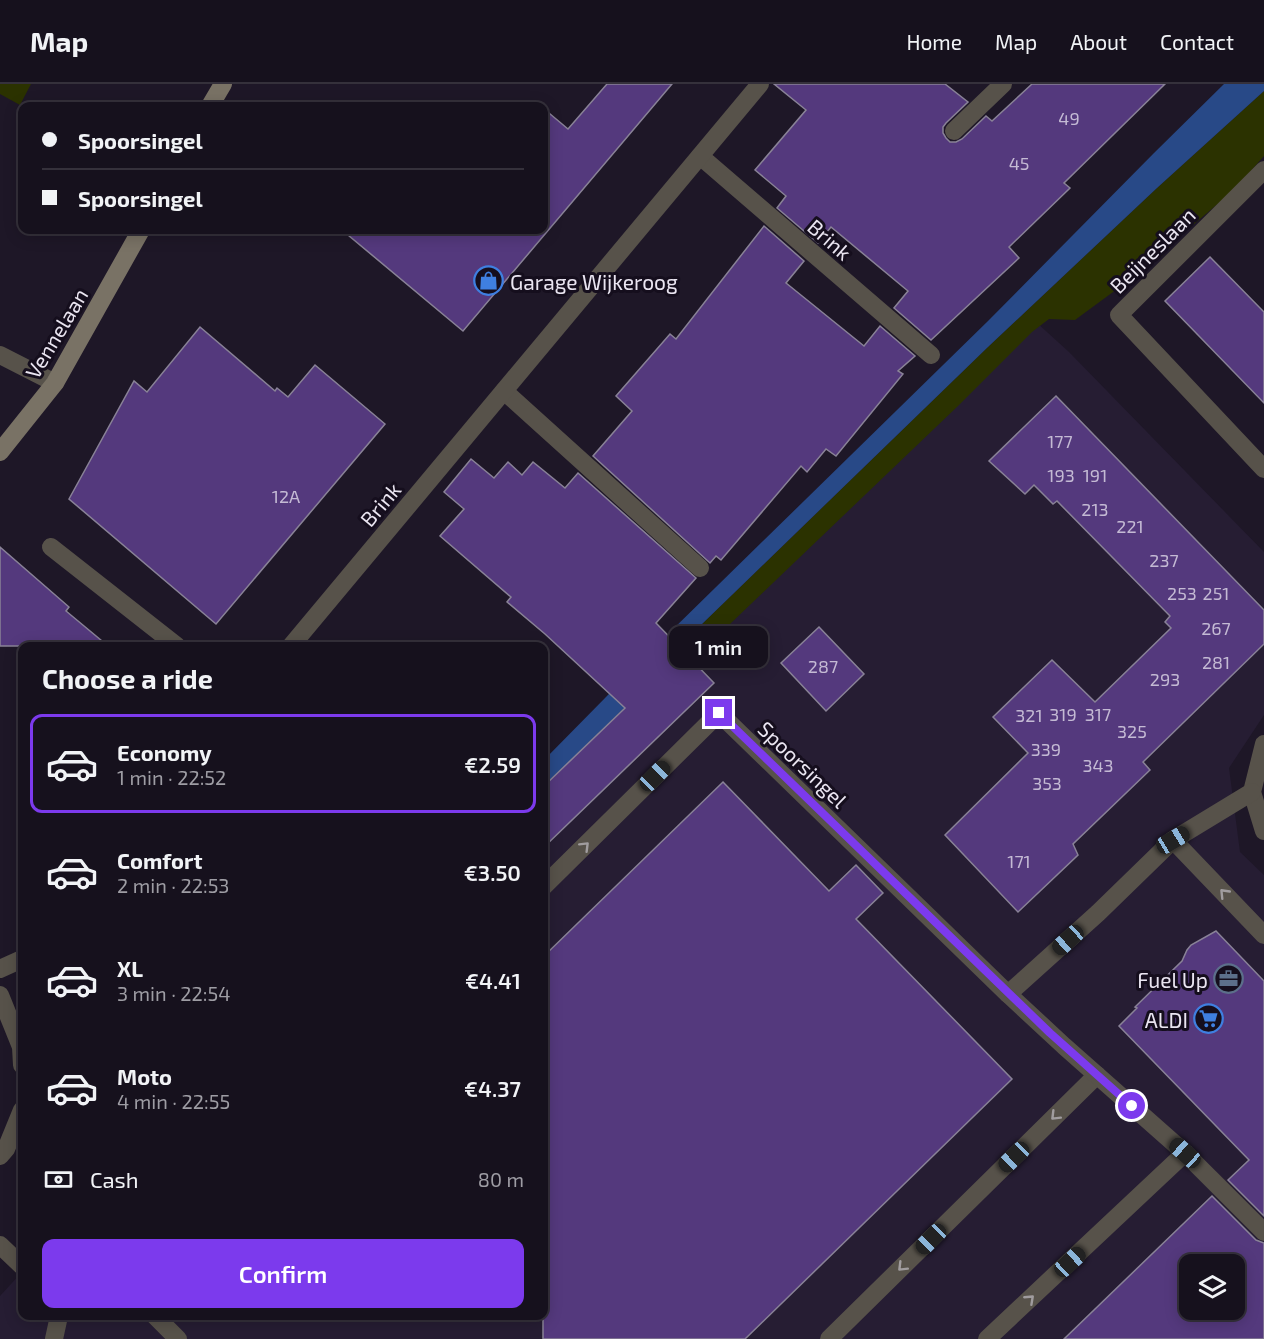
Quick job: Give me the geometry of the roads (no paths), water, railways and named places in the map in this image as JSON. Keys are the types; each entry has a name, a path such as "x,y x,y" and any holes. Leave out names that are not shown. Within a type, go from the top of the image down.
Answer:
{"street":[{"path":"212,102 223,84"},
{"name":"Brink","path":"294,642 760,84"},
{"path":"954,131 1003,84"},
{"name":"Brink","path":"700,156 931,355"},
{"name":"Beijneslaan","path":"1264,170 1119,315 1264,469"},
{"name":"Vennelaan","path":"0,452 55,382 139,234"},
{"path":"0,355 55,382"},
{"path":"504,391 700,568"},
{"path":"51,547 172,642"},
{"name":"Spoorsingel","path":"548,882 719,713 1008,994 1185,1153 1264,1233"},
{"path":"1264,744 1252,792 1264,831"},
{"path":"1008,994 1098,913 1173,840 1252,792"},
{"path":"1173,840 1264,935"},
{"path":"0,969 18,961"},
{"path":"0,996 18,1040"},
{"path":"829,1339 1097,1075"},
{"path":"0,1156 6,1149 18,1120"},
{"path":"987,1339 1185,1153"},
{"path":"0,1245 18,1262"},
{"path":"54,1339 58,1320"},
{"path":"159,1320 177,1339"}],"water":[{"path":"1224,84 1264,84 1264,91 988,347 701,625 683,651 548,782 548,756 667,635 988,321"}],"place":[{"name":"Garage Wijkeroog","path":"489,281"},
{"name":"Fuel Up","path":"1229,979"},
{"name":"ALDI","path":"1209,1019"}]}
